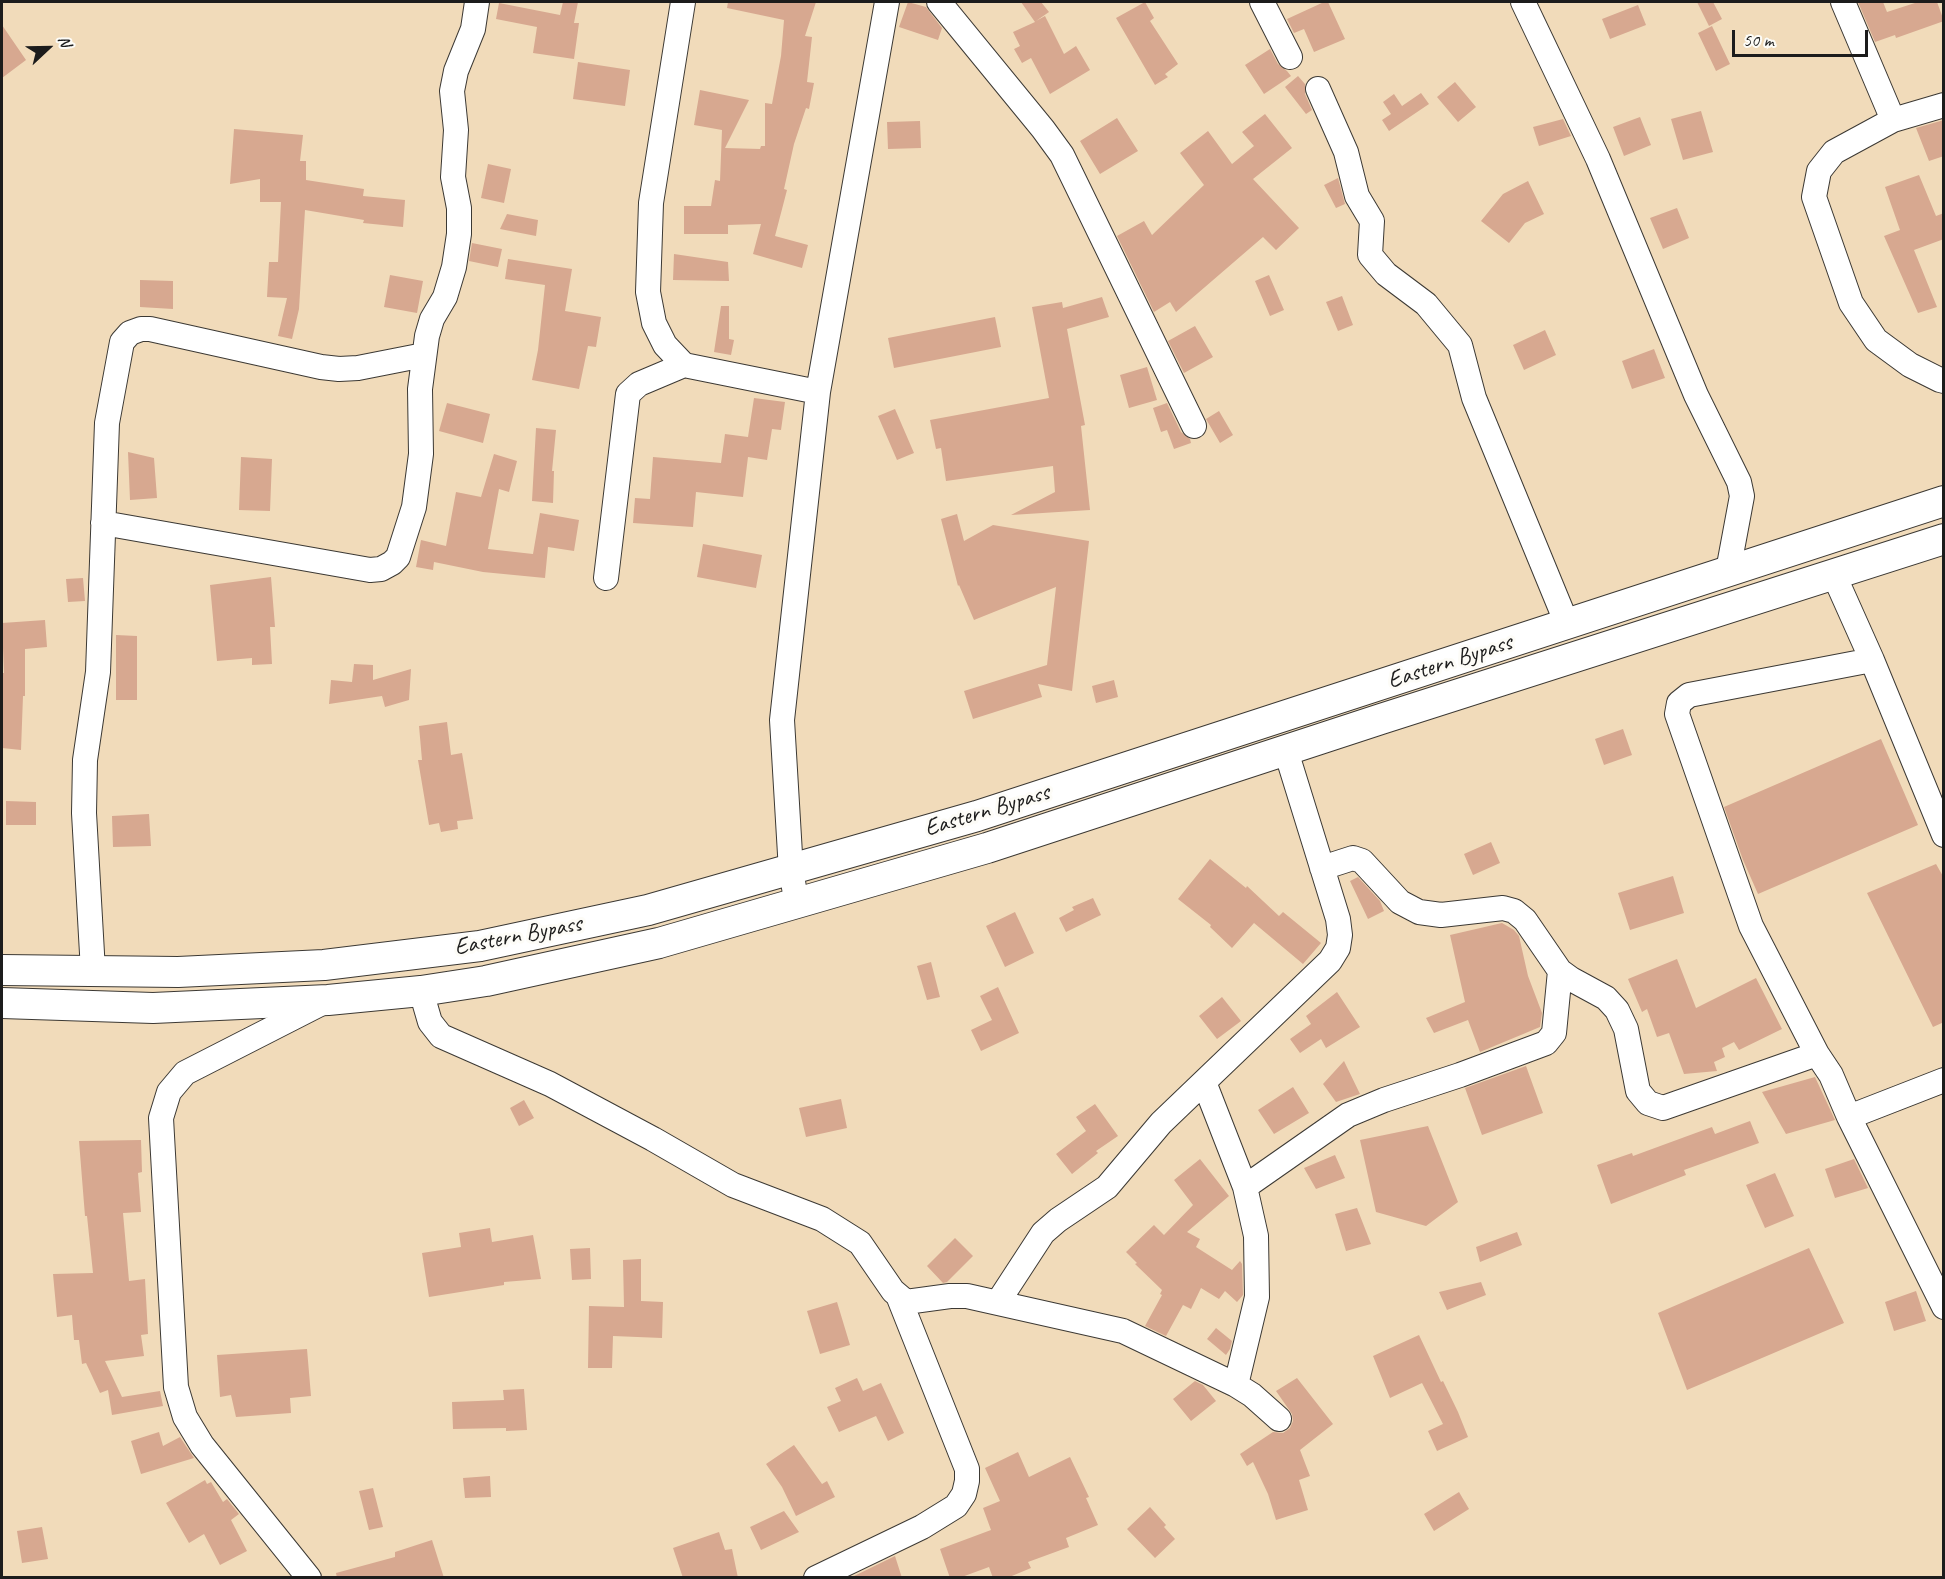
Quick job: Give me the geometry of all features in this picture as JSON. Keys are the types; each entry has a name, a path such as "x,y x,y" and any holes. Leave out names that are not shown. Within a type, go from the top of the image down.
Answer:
{"main road":[{"name":"Eastern Bypass","path":"2,970 178,972 324,965 480,946 648,910 977,816 1944,501"},
{"name":"Eastern Bypass","path":"7,1007 153,1008 328,1000 421,991 486,981 659,943 987,848 1944,539"}],"street":[{"path":"103,524 370,570 381,569 398,557 414,507 421,454 420,389 427,336 432,319 445,297 454,267 459,234 459,208 453,177 456,130 452,91 456,71 473,29 477,2"},
{"path":"683,2 651,203 648,292 654,323 665,345 684,365"},
{"path":"797,904 791,871 782,720 818,392 887,2"},
{"path":"939,2 1062,155 1194,426"},
{"path":"1262,2 1290,57"},
{"path":"1523,2 1598,159 1696,395 1739,483 1742,496 1728,571"},
{"path":"1843,2 1893,120"},
{"path":"1318,89 1346,152 1357,196 1372,221 1370,255 1386,274 1426,304 1460,345 1474,398 1567,624"},
{"path":"1944,105 1893,120 1833,152 1819,171 1814,197 1851,303 1876,340 1910,365 1944,381"},
{"path":"93,971 84,813 84,760 98,672 107,423 122,342 130,333 150,329 339,369 358,368 424,355"},
{"path":"606,578 628,394 639,384 684,365 818,392"},
{"path":"1834,575 1943,831"},
{"path":"1872,660 1689,695 1679,703 1677,714 1750,926 1817,1054 1831,1075 1849,1117 1944,1306"},
{"path":"998,1302 1043,1233 1058,1220 1107,1187 1161,1123 1330,961 1338,948 1340,935 1338,919 1286,751"},
{"path":"1322,868 1353,858 1362,861 1400,902 1419,912 1441,915 1503,908 1514,911 1525,920 1560,971 1606,998 1617,1010 1626,1029 1638,1091 1648,1103 1655,1106 1663,1108 1817,1054"},
{"path":"1245,1187 1348,1115 1546,1042 1554,1033 1560,971"},
{"path":"421,991 430,1022 441,1036 550,1084 733,1185 822,1219 860,1243 899,1298 967,1469 964,1494 956,1506 922,1527 816,1578"},
{"path":"309,1578 202,1445 185,1417 176,1387 161,1118 169,1092 185,1073 328,1000"},
{"path":"1849,1117 1944,1080"},
{"path":"1204,1082 1245,1187 1256,1236 1257,1297 1236,1385"},
{"path":"899,1298 906,1302 967,1296 1123,1331 1236,1385 1252,1395 1279,1419"}],"building":[{"path":"563,2 578,2 574,23 579,23 574,59 533,53 537,27 496,19 499,3 560,15"},
{"path":"728,2 816,2 805,36 812,37 807,82 814,83 809,109 806,108 794,144 784,189 787,190 775,236 808,245 802,268 753,254 761,224 728,225 728,234 684,234 684,206 711,206 715,180 720,181 722,130 694,125 700,90 749,100 725,148 760,149 761,146 765,146 765,103 772,104 781,56 784,20 727,8"},
{"path":"908,2 926,7 942,28 938,40 899,27"},
{"path":"1021,2 1041,2 1049,12 1036,21 1045,16 1064,54 1076,46 1090,70 1050,94 1031,58 1022,63 1014,49 1020,46 1013,32 1035,22"},
{"path":"1145,2 1154,18 1150,21 1178,64 1165,74 1168,77 1155,85 1116,18"},
{"path":"1328,2 1345,39 1314,52 1304,29 1294,33 1287,19"},
{"path":"1697,2 1713,2 1722,19 1709,26"},
{"path":"1858,2 1883,2 1887,12 1918,2 1937,2 1944,21 1896,38 1895,35 1875,42"},
{"path":"1638,5 1646,25 1610,39 1602,19"},
{"path":"2,25 26,60 2,78"},
{"path":"1712,26 1730,64 1716,71 1698,33"},
{"path":"1270,49 1278,64 1291,76 1264,94 1245,65"},
{"path":"578,62 630,70 625,106 573,99"},
{"path":"1298,76 1305,84 1305,94 1312,110 1306,114 1285,87"},
{"path":"1455,82 1476,107 1458,122 1437,97"},
{"path":"1421,93 1429,104 1389,131 1382,120 1391,114 1383,102 1394,94 1402,106"},
{"path":"1701,111 1713,152 1683,160 1671,119"},
{"path":"1265,114 1292,148 1253,179 1299,228 1276,250 1263,237 1176,312 1170,302 1154,312 1117,236 1144,221 1152,235 1204,185 1180,153 1208,131 1232,164 1254,146 1242,132"},
{"path":"1640,117 1651,145 1624,156 1613,127"},
{"path":"1117,118 1138,151 1100,174 1080,141"},
{"path":"1563,119 1571,136 1539,146 1533,127"},
{"path":"1944,120 1944,156 1929,161 1916,128"},
{"path":"920,121 921,148 888,149 887,122"},
{"path":"234,129 303,135 300,161 306,161 306,180 364,189 363,196 405,200 403,227 363,223 364,220 305,210 299,309 292,339 278,336 287,298 267,297 269,262 278,262 281,202 260,202 260,179 230,184"},
{"path":"488,164 511,169 504,203 481,198"},
{"path":"1919,175 1936,216 1944,213 1944,239 1914,250 1937,307 1918,313 1884,236 1900,230 1885,187"},
{"path":"1338,178 1345,204 1336,208 1324,185"},
{"path":"1528,181 1544,214 1525,223 1509,243 1481,221 1503,194"},
{"path":"1677,208 1689,238 1663,249 1650,218"},
{"path":"507,214 538,220 536,236 500,229"},
{"path":"472,243 502,249 498,267 469,261"},
{"path":"674,254 728,262 729,281 673,280"},
{"path":"508,259 572,269 565,311 601,317 596,347 588,346 579,389 532,380 538,350 545,285 505,279"},
{"path":"390,275 423,281 417,313 384,307"},
{"path":"1269,275 1284,310 1270,316 1255,281"},
{"path":"140,280 173,281 173,309 140,307"},
{"path":"1342,296 1353,325 1338,331 1326,302"},
{"path":"1102,297 1109,317 1067,329 1085,425 1081,426 1090,510 1011,515 1055,492 1053,466 946,481 941,448 936,449 930,420 1049,398 1032,307 1062,302 1063,308"},
{"path":"721,306 729,306 729,339 734,340 731,355 714,352"},
{"path":"995,317 1001,347 894,368 888,338"},
{"path":"1195,326 1213,357 1184,373 1168,341"},
{"path":"1545,330 1556,355 1524,370 1513,345"},
{"path":"1654,349 1665,378 1632,389 1622,361"},
{"path":"1147,367 1157,400 1129,408 1120,375"},
{"path":"754,398 785,402 781,430 772,429 767,460 748,457 743,497 696,492 693,527 633,523 635,498 650,499 653,457 721,463 725,434 748,437"},
{"path":"447,403 490,414 483,443 439,431"},
{"path":"1167,403 1181,432 1190,439 1191,443 1174,449 1167,430 1161,432 1153,408"},
{"path":"895,409 914,453 897,460 878,416"},
{"path":"1219,411 1233,435 1220,443 1206,419"},
{"path":"536,428 556,430 552,471 554,471 553,503 532,501"},
{"path":"128,452 154,458 157,498 130,500"},
{"path":"494,454 517,461 509,492 499,489 488,549 533,554 540,513 579,520 574,551 548,547 545,578 483,572 434,562 433,570 416,567 421,540 446,546 456,492 481,497"},
{"path":"241,457 272,459 270,511 239,510"},
{"path":"957,514 964,541 993,525 1089,541 1072,691 1038,684 1042,697 973,719 964,691 1047,665 1056,587 974,620 958,586 941,519"},
{"path":"703,544 762,555 756,588 697,577"},
{"path":"271,577 275,627 270,627 272,664 252,665 252,658 217,661 210,585"},
{"path":"83,578 85,601 68,602 66,579"},
{"path":"45,620 47,647 25,649 25,696 23,696 21,750 2,748 2,673 4,673 2,623"},
{"path":"116,635 137,636 137,700 116,700"},
{"path":"354,664 373,665 373,680 411,669 409,700 385,707 382,696 329,704 331,680 352,682"},
{"path":"1114,680 1118,697 1096,703 1092,686"},
{"path":"447,722 451,755 462,753 473,819 457,821 458,829 441,832 439,823 429,825 418,760 422,760 419,726"},
{"path":"1623,729 1632,755 1604,765 1595,739"},
{"path":"1881,739 1918,825 1758,894 1724,807"},
{"path":"6,801 36,802 36,825 6,825"},
{"path":"149,814 151,846 113,847 112,816"},
{"path":"1491,842 1500,863 1473,875 1464,854"},
{"path":"1210,859 1246,888 1247,886 1279,916 1283,912 1321,943 1303,964 1254,923 1232,948 1210,927 1211,925 1178,899"},
{"path":"1936,864 1944,878 1944,1022 1933,1027 1867,893"},
{"path":"1673,876 1684,913 1630,930 1618,893"},
{"path":"1358,877 1380,901 1384,911 1368,919 1350,881"},
{"path":"1093,898 1101,915 1066,932 1059,918 1074,910 1072,907"},
{"path":"1015,912 1034,953 1005,967 986,926"},
{"path":"1502,923 1519,936 1528,976 1542,1013 1540,1027 1480,1052 1468,1020 1434,1033 1426,1018 1465,1002 1450,935"},
{"path":"1677,959 1696,1008 1756,978 1782,1029 1739,1050 1734,1042 1722,1048 1725,1057 1714,1062 1717,1071 1684,1074 1669,1033 1657,1037 1647,1009 1642,1012 1628,979"},
{"path":"931,962 940,997 927,1000 917,966"},
{"path":"998,987 1019,1033 981,1051 971,1030 992,1020 980,996"},
{"path":"1337,992 1360,1027 1326,1048 1321,1039 1300,1053 1290,1039 1311,1024 1306,1016"},
{"path":"1222,997 1241,1021 1217,1039 1199,1016"},
{"path":"1344,1061 1360,1094 1336,1102 1323,1084"},
{"path":"1526,1066 1543,1113 1482,1135 1465,1088"},
{"path":"1815,1077 1835,1120 1786,1134 1762,1092"},
{"path":"1293,1087 1309,1113 1274,1134 1258,1110"},
{"path":"841,1099 847,1128 806,1137 799,1108"},
{"path":"524,1100 534,1118 519,1126 510,1108"},
{"path":"1095,1104 1118,1136 1096,1151 1098,1153 1072,1174 1056,1154 1086,1131 1076,1117"},
{"path":"1750,1121 1759,1143 1684,1170 1686,1175 1611,1204 1597,1165 1632,1153 1633,1156 1712,1127 1715,1134"},
{"path":"1428,1126 1458,1202 1426,1226 1376,1212 1360,1140"},
{"path":"141,1140 142,1172 138,1173 141,1212 123,1213 129,1281 145,1279 148,1334 141,1335 144,1356 105,1361 122,1397 160,1391 163,1406 112,1415 108,1390 100,1393 86,1363 82,1364 79,1340 74,1340 72,1315 57,1317 53,1274 93,1273 87,1216 85,1216 79,1141"},
{"path":"1335,1155 1345,1178 1316,1189 1304,1168"},
{"path":"1200,1159 1229,1196 1187,1232 1200,1239 1196,1247 1232,1270 1240,1261 1243,1295 1237,1302 1225,1291 1219,1299 1201,1288 1191,1309 1183,1305 1166,1336 1145,1326 1162,1295 1160,1294 1162,1290 1126,1252 1154,1225 1164,1235 1193,1205 1174,1180"},
{"path":"1854,1159 1868,1188 1835,1198 1825,1169"},
{"path":"1775,1173 1794,1216 1765,1228 1746,1185"},
{"path":"1357,1208 1371,1244 1346,1251 1335,1214"},
{"path":"490,1228 492,1242 533,1235 541,1279 504,1282 504,1285 429,1297 422,1253 461,1247 459,1233"},
{"path":"1517,1232 1522,1245 1480,1262 1476,1247"},
{"path":"955,1238 973,1256 947,1282 943,1283 927,1266"},
{"path":"590,1248 591,1279 572,1280 570,1249"},
{"path":"1809,1248 1844,1323 1687,1390 1658,1313"},
{"path":"641,1259 641,1301 663,1302 662,1338 613,1336 612,1368 588,1368 589,1306 624,1307 623,1260"},
{"path":"1481,1282 1486,1295 1447,1310 1439,1292"},
{"path":"1916,1291 1926,1321 1894,1331 1885,1302"},
{"path":"837,1302 850,1345 820,1354 807,1311"},
{"path":"1216,1328 1232,1341 1226,1355 1207,1339"},
{"path":"1419,1335 1458,1412 1468,1437 1437,1451 1428,1431 1443,1424 1422,1383 1390,1398 1373,1356"},
{"path":"307,1349 311,1396 290,1398 291,1413 236,1417 231,1395 220,1397 217,1355"},
{"path":"857,1378 863,1391 881,1383 904,1433 888,1441 876,1416 839,1432 827,1407 841,1401 835,1388"},
{"path":"1297,1378 1333,1424 1300,1450 1310,1476 1299,1480 1308,1510 1276,1520 1268,1494 1253,1462 1247,1466 1240,1454 1273,1432 1283,1433 1290,1428 1293,1421 1292,1414 1276,1391"},
{"path":"1195,1381 1203,1385 1216,1401 1191,1421 1173,1399"},
{"path":"524,1389 527,1430 453,1429 452,1402 504,1400 503,1390"},
{"path":"159,1432 163,1446 180,1437 194,1458 141,1474 131,1441"},
{"path":"794,1445 822,1484 827,1481 835,1497 796,1516 782,1487 766,1464"},
{"path":"1018,1452 1029,1477 1070,1457 1089,1497 1086,1498 1098,1525 1066,1538 1069,1547 1028,1562 1031,1568 1007,1578 993,1578 989,1567 959,1578 950,1578 940,1549 991,1530 983,1508 1000,1501 985,1468"},
{"path":"490,1476 491,1497 465,1498 463,1478"},
{"path":"205,1480 207,1484 211,1482 223,1502 227,1499 239,1514 231,1520 247,1551 220,1565 204,1534 189,1543 166,1503"},
{"path":"373,1488 383,1527 369,1530 359,1491"},
{"path":"1459,1492 1469,1509 1434,1531 1424,1514"},
{"path":"1150,1507 1175,1539 1155,1558 1127,1529"},
{"path":"784,1511 799,1532 761,1550 750,1527"},
{"path":"42,1527 48,1559 22,1563 17,1531"},
{"path":"719,1532 725,1550 732,1549 738,1578 683,1578 673,1548"},
{"path":"432,1540 444,1578 337,1578 336,1573 395,1557 395,1552"},
{"path":"895,1556 902,1578 850,1578"}]}
